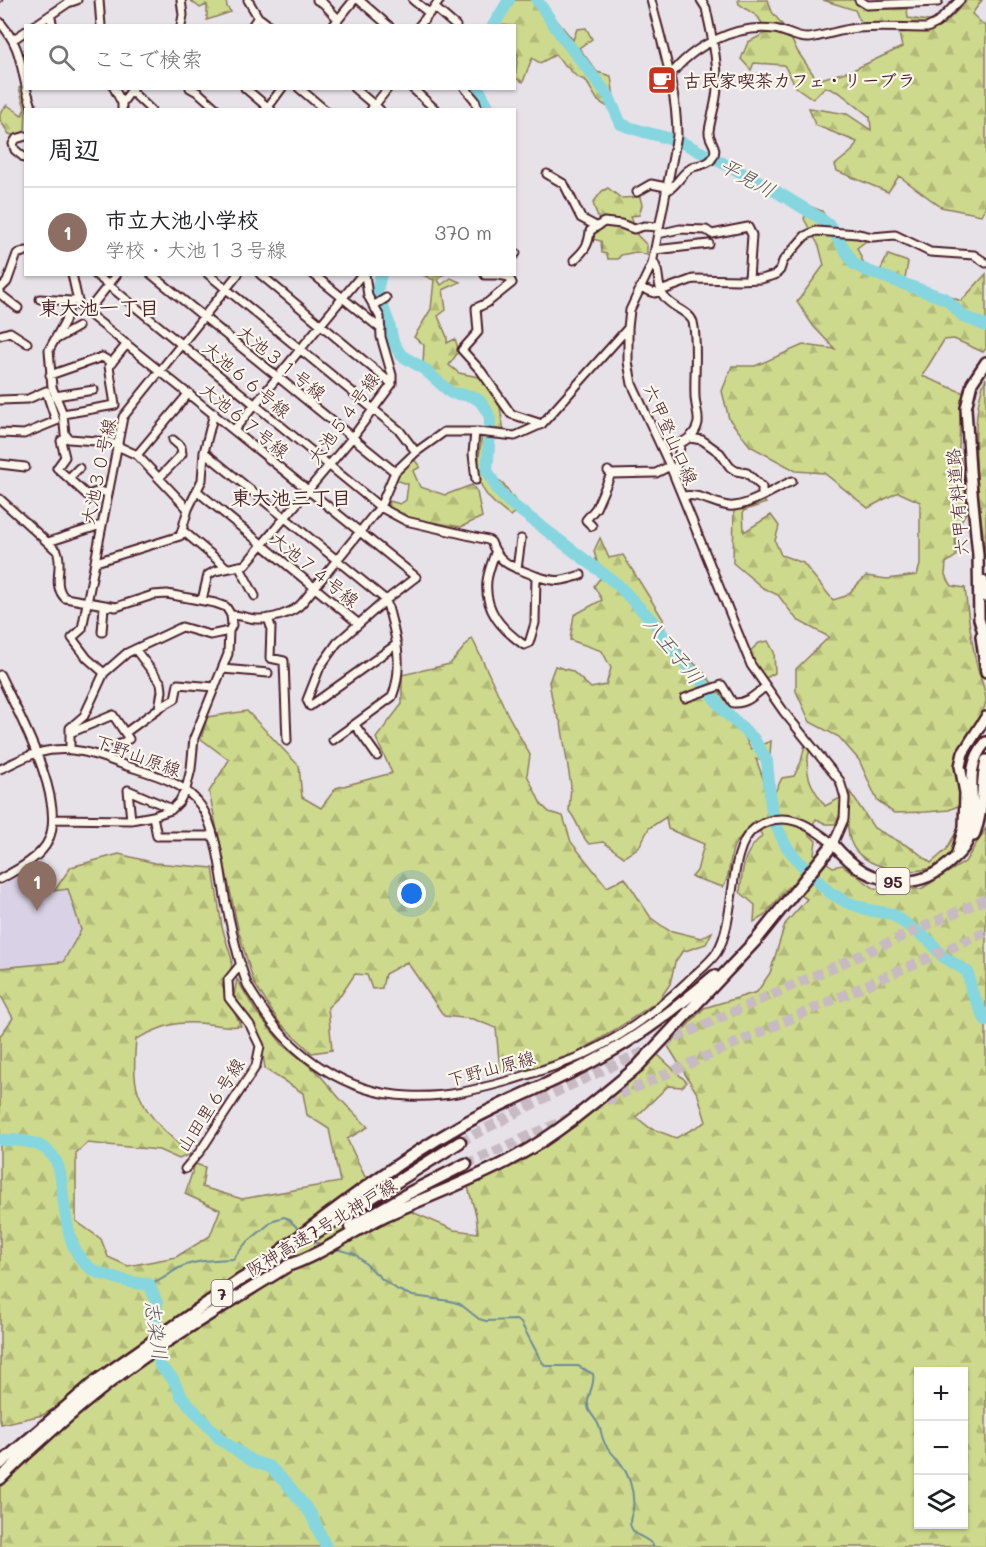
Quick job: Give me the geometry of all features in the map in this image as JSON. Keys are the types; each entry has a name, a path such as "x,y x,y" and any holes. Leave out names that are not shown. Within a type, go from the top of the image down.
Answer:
{"highway":[{"path":"287,1266 306,1259 381,1218 460,1184 519,1155 549,1136 615,1085 637,1067 757,939 833,844"},
{"path":"275,1259 284,1248 339,1207 440,1137 504,1102 599,1059 633,1038 689,997 757,939"},
{"name":"阪神高速7号北神戸線","path":"0,1479 23,1449 96,1381 240,1280 460,1142"},
{"name":"阪神高速7号北神戸線","path":"0,1464 156,1350 370,1215 466,1164"}],"main road":[{"name":"六甲有料道路","path":"986,362 972,383 966,408 978,555 979,619 986,642"},
{"path":"978,555 986,597"},
{"path":"979,619 986,672"},
{"path":"957,855 964,827 965,793 960,766 963,753 986,717"},
{"name":"95","path":"833,844 850,863 865,873 888,881 909,881 939,872 966,846 975,808 972,773 974,760 986,742"},
{"name":"95","path":"957,855 968,847 981,822 984,811 983,773 986,760"}],"street":[{"path":"37,24 68,3 77,0"},
{"path":"99,0 100,24"},
{"path":"248,0 258,17 267,24"},
{"path":"317,0 332,11 336,22 356,0 386,24"},
{"path":"413,0 453,24"},
{"path":"420,24 440,0"},
{"name":"六甲登山口線","path":"651,0 670,76 677,116 676,140 653,261 630,310 628,362 632,384 674,474 752,665 784,712 840,781 845,798 844,819 833,844"},
{"path":"637,192 651,184 670,189 682,175 693,167 704,165 713,157 714,142 709,136 716,105 715,49 706,8 701,0"},
{"path":"859,0 867,5 938,2 938,0"},
{"path":"670,76 699,48 742,31 756,28 787,31 798,38 807,38 857,28 927,28 937,23 960,0"},
{"path":"180,1 183,5 182,24"},
{"path":"50,15 52,24"},
{"path":"253,24 258,17"},
{"path":"0,22 14,39 24,77"},
{"path":"14,39 24,32"},
{"path":"27,90 32,108"},
{"path":"115,90 122,106"},
{"path":"122,106 132,90 149,108"},
{"path":"246,90 267,108"},
{"path":"269,108 281,90"},
{"path":"301,90 323,108"},
{"path":"356,90 375,108 387,90"},
{"path":"413,90 434,108"},
{"path":"467,90 475,100 476,108"},
{"path":"201,91 216,108"},
{"path":"24,137 16,139 14,144 15,150 24,157"},
{"path":"547,174 564,184 581,218 596,226"},
{"path":"574,260 590,242 590,231 604,222 621,224 634,229 645,226 658,231 706,230 712,234 748,227 752,235 749,250 749,279"},
{"path":"640,288 655,293 693,279 749,279 775,275 780,270 783,261 805,236 816,231 872,237 895,235 930,252 974,255 986,263"},
{"path":"689,238 690,246"},
{"path":"655,250 709,244"},
{"path":"18,308 0,292 7,282 17,254 24,252"},
{"path":"653,261 657,266 661,291 671,306 687,315 692,321 695,346 698,424 690,438 681,443 674,474"},
{"name":"大池６７号線","path":"72,276 75,301 79,306 416,577 386,600"},
{"name":"大池６６号線","path":"97,276 380,507 406,521 488,540 495,553 517,569 550,581 561,581 581,575"},
{"path":"87,312 115,276"},
{"name":"大池３１号線","path":"153,276 395,472"},
{"path":"210,276 400,431 416,452"},
{"name":"大池３０号線","path":"104,673 87,658 72,638 82,629 107,493 125,415 236,276"},
{"path":"262,276 392,384"},
{"path":"315,276 381,329"},
{"path":"234,430 362,276"},
{"name":"大池５４号線","path":"239,566 245,565 263,545 327,465 352,438 392,384 380,317 368,296 365,276"},
{"path":"504,276 509,277 512,283 487,303 476,308 478,332 462,350 481,371 511,414 542,424"},
{"path":"374,305 386,298"},
{"path":"40,299 75,301 49,350 50,375 55,396 63,414 67,437"},
{"path":"53,342 78,327"},
{"path":"231,615 243,615 255,619 268,618 299,607 380,507 395,472 416,452 444,432 515,436 542,424 628,328"},
{"path":"0,335 10,332 27,343"},
{"path":"125,415 115,405 109,366 127,344"},
{"path":"50,375 102,357 111,363"},
{"path":"55,396 94,390"},
{"path":"0,400 28,399 46,391 57,422 24,434 0,433"},
{"path":"137,455 189,393"},
{"path":"63,414 115,405"},
{"path":"96,562 180,536 188,509 202,480 204,452 214,413"},
{"path":"475,432 473,454 476,480"},
{"path":"67,437 109,442 137,455 188,509"},
{"path":"67,437 61,441 65,457 57,468 87,495 100,491 107,493"},
{"path":"690,438 702,440 720,453 730,467 747,473 762,487 762,495"},
{"path":"159,478 182,454 181,447 173,440"},
{"path":"204,452 386,600 397,644 399,666 397,686 392,697 333,740"},
{"path":"0,464 26,467"},
{"path":"592,526 586,520 596,508 610,473 656,473 670,466"},
{"path":"69,478 79,468"},
{"path":"683,496 693,494 731,507 753,501 792,481"},
{"name":"大池７４号線","path":"197,491 359,624"},
{"path":"0,499 48,542 60,557 57,576 61,594 65,598 104,607 116,607 153,595 167,594 226,607 231,615 228,654 194,738 191,770 186,789 179,802 165,813 132,820 54,819"},
{"path":"48,542 101,525"},
{"path":"182,530 227,568"},
{"path":"517,569 521,538"},
{"path":"495,553 487,580 487,593 495,620 513,637 526,644 529,643 535,623 536,576"},
{"path":"202,600 208,575 239,566 255,596"},
{"path":"386,600 337,643 320,667 307,700 310,706 397,644"},
{"path":"102,632 104,607"},
{"path":"268,618 271,627 270,658 284,661 287,741"},
{"path":"70,749 70,728 84,716 104,673 128,653 182,627 210,635 229,631"},
{"path":"135,649 161,683 159,708"},
{"path":"223,669 268,673"},
{"path":"0,675 36,753 52,804 54,819 49,841 37,855 0,879"},
{"path":"125,733 175,699 178,684 215,687"},
{"path":"685,698 722,685 733,703 739,704 750,699 766,686"},
{"path":"70,733 113,715 129,739 116,746"},
{"path":"355,725 377,756"},
{"name":"下野山原線","path":"0,769 36,753 70,749 121,763 186,789 206,815 213,836 234,940 241,963 248,985 271,1023 303,1056 335,1077 372,1091 407,1096 448,1096 484,1088 582,1056 651,1014 716,952 724,934 731,907 734,873 740,852 746,837 754,829 766,822 779,819 799,821 813,827 833,844"},
{"path":"132,820 128,790 172,809"},
{"path":"153,816 157,836 213,836"},
{"name":"山田里６号線","path":"185,1169 201,1150 256,1066 260,1046 250,1025 229,998 228,980 241,963"}],"shaded area":[{"path":"42,859 49,892 68,889 81,930 63,962 0,968 0,887"}],"green space":[{"path":"190,0 226,0 231,12 207,20 207,5 200,8"},
{"path":"511,0 540,0 573,40 577,29 586,28 592,39 579,48 597,72 611,76 616,112 598,101 586,81 576,76 555,55 540,63 532,58 523,82 516,78 518,55 516,52 516,24 498,24"},
{"path":"738,0 768,0 772,12 785,28 763,25 758,17 739,4"},
{"path":"823,0 857,0 867,9 907,9 908,18 935,22 927,24 861,23 855,10"},
{"path":"967,0 982,0 972,14 986,27 986,206 981,215 941,207 899,176 888,192 837,171 835,165 852,151 857,142 815,125 809,108 847,114 871,130 870,117 840,93 825,87 813,99 796,87 784,65 754,63 751,70 741,59 748,42 768,32 789,35 817,80 853,70 902,47 899,33 938,27"},
{"path":"23,86 30,108 25,108 19,88"},
{"path":"7,105 22,115 24,110 24,134 19,137 9,134 0,120 0,113"},
{"path":"608,188 621,198 640,197 642,205 639,215 631,216 634,225 613,220 599,221 593,203 602,191"},
{"path":"809,206 822,211 837,234 870,238 857,248 864,264 880,271 888,255 908,262 905,279 961,301 986,274 986,349 983,352 954,339 944,340 922,376 964,393 960,415 959,449 968,510 955,530 956,556 946,563 945,575 952,586 965,588 973,650 986,697 982,713 965,739 958,759 962,804 949,810 894,813 877,800 859,760 839,737 810,722 796,691 796,669 829,637 797,620 778,595 763,588 733,563 734,507 763,500 766,503 743,511 744,532 771,515 779,526 775,541 781,555 803,563 833,600 846,596 866,576 887,579 917,575 920,565 920,502 898,492 868,508 824,473 796,471 750,446 729,419 722,391 732,366 755,366 803,345 835,349 814,327 797,302 824,265 819,246 804,219"},
{"path":"605,224 634,230 647,245 647,255 636,252 621,255 618,259 608,259 607,254 602,253 601,241 592,239 592,230"},
{"path":"425,276 442,276 438,280 441,285 451,278 460,282 443,290 446,310 438,316 447,337 447,343 455,339 459,351 449,365 459,373 483,378 500,407 504,431 493,428 489,408 462,396 423,364 424,345 414,337 431,309 434,280"},
{"path":"986,378 986,558 978,491 976,441 980,396"},
{"path":"482,434 494,437 490,468 494,477 503,483 519,506 510,516 483,490 478,472"},
{"path":"414,459 420,467 413,471 420,487 445,495 472,485 477,492 482,517 461,527 409,518 387,506 389,501 400,504 406,500 408,484 396,480 401,471"},
{"path":"600,538 609,558 623,555 663,619 666,636 705,674 728,704 751,749 771,741 770,755 763,761 756,759 764,781 775,792 782,778 794,776 801,762 805,744 810,748 807,765 809,778 820,799 825,806 842,797 841,812 835,824 826,824 816,819 808,833 816,841 814,854 833,867 842,865 874,888 921,889 965,862 986,828 986,1547 0,1547 0,1481 64,1425 53,1409 43,1415 1,1424 0,1420 0,1036 13,1018 0,994 0,968 63,962 81,930 68,889 54,891 71,867 119,854 155,863 213,868 222,927 232,960 231,971 222,986 241,1026 181,1023 136,1039 135,1076 141,1099 155,1120 190,1154 179,1159 159,1150 87,1143 76,1153 76,1221 101,1239 108,1257 128,1266 176,1257 210,1236 220,1210 185,1194 195,1164 205,1167 202,1187 242,1199 340,1182 329,1129 307,1115 303,1093 265,1069 258,1039 234,996 237,979 255,1010 282,1044 318,1073 368,1127 347,1139 386,1221 410,1211 454,1230 478,1233 476,1215 468,1187 510,1167 577,1125 657,1054 687,1082 682,1087 668,1086 636,1117 650,1128 676,1138 706,1122 698,1095 668,1046 704,1008 757,992 770,973 785,924 807,899 788,887 764,916 754,922 755,905 740,892 747,855 762,836 755,821 735,844 728,877 723,887 692,877 697,871 704,844 668,829 666,817 649,828 639,847 624,857 603,842 589,844 583,835 569,811 571,786 561,723 554,709 549,682 555,666 572,671 591,688 606,685 611,668 602,651 570,640 574,615 602,600 594,586 601,577 594,551"},
{"path":"472,638 507,713 530,755 527,775 541,804 549,812 563,816 571,842 607,887 625,878 651,918 668,930 701,938 712,932 706,944 682,952 675,962 670,984 659,1000 579,1052 529,1069 500,1071 496,1028 473,1019 444,1016 407,962 385,974 382,988 372,989 367,975 355,974 341,995 328,1007 332,1050 312,1053 279,1022 254,983 239,933 209,792 229,760 201,739 207,717 247,711 299,766 302,797 321,808 336,788 392,773 376,738 402,704 402,675 450,664"},
{"path":"768,641 774,652 775,673 766,678 756,668 749,652 759,643"},
{"path":"850,792 874,828 913,849 931,863 946,850 959,827 961,830 956,848 944,862 919,870 890,869 865,859 856,851 849,838"}],"waterway":[{"name":"八王子川","path":"494,24 509,0"},
{"name":"平見川","path":"537,0 560,34 608,95 621,124 683,143 762,183 830,226 854,264 946,299 963,316 986,326"},
{"name":"八王子川","path":"479,90 488,108"},
{"name":"八王子川","path":"381,276 377,291 389,323 393,342 401,355 424,369 451,393 472,396 480,401 487,411 490,418 487,470 499,492 617,584 657,626 674,652 702,682 724,711 754,739 767,761 771,806 786,846 829,892 846,902 869,910 892,914 930,941 942,956 968,972 971,990 986,1021"},
{"name":"志染川","path":"0,1140 31,1143 43,1147 52,1155 59,1168 67,1223 73,1246 79,1256 99,1273 130,1282 149,1284 157,1303 155,1337 160,1366 173,1379 181,1396 221,1440 252,1461 270,1467 288,1485 311,1514 326,1547"},
{"path":"149,1284 192,1263 233,1259 245,1244 274,1220 284,1217 289,1219 300,1231"},
{"path":"305,1238 322,1245"},
{"path":"336,1249 355,1254 382,1279 398,1290 413,1296 460,1304 479,1319 486,1321 516,1320 521,1323 546,1366 578,1366 593,1374 588,1401 589,1410 598,1424 605,1445 628,1476 633,1492 630,1525 633,1531 654,1547"}],"tunnel":[{"path":"460,1142 612,1066 986,899"},
{"path":"592,1107 986,932"},
{"path":"466,1164 572,1117"}],"place":[{"name":"古民家喫茶カフェ・リーブラ","path":"662,80"},
{"name":"市立大池小学校","path":"37,911"}],"district":[{"name":"東大池一丁目","path":"99,307"},
{"name":"東大池三丁目","path":"291,497"}]}
